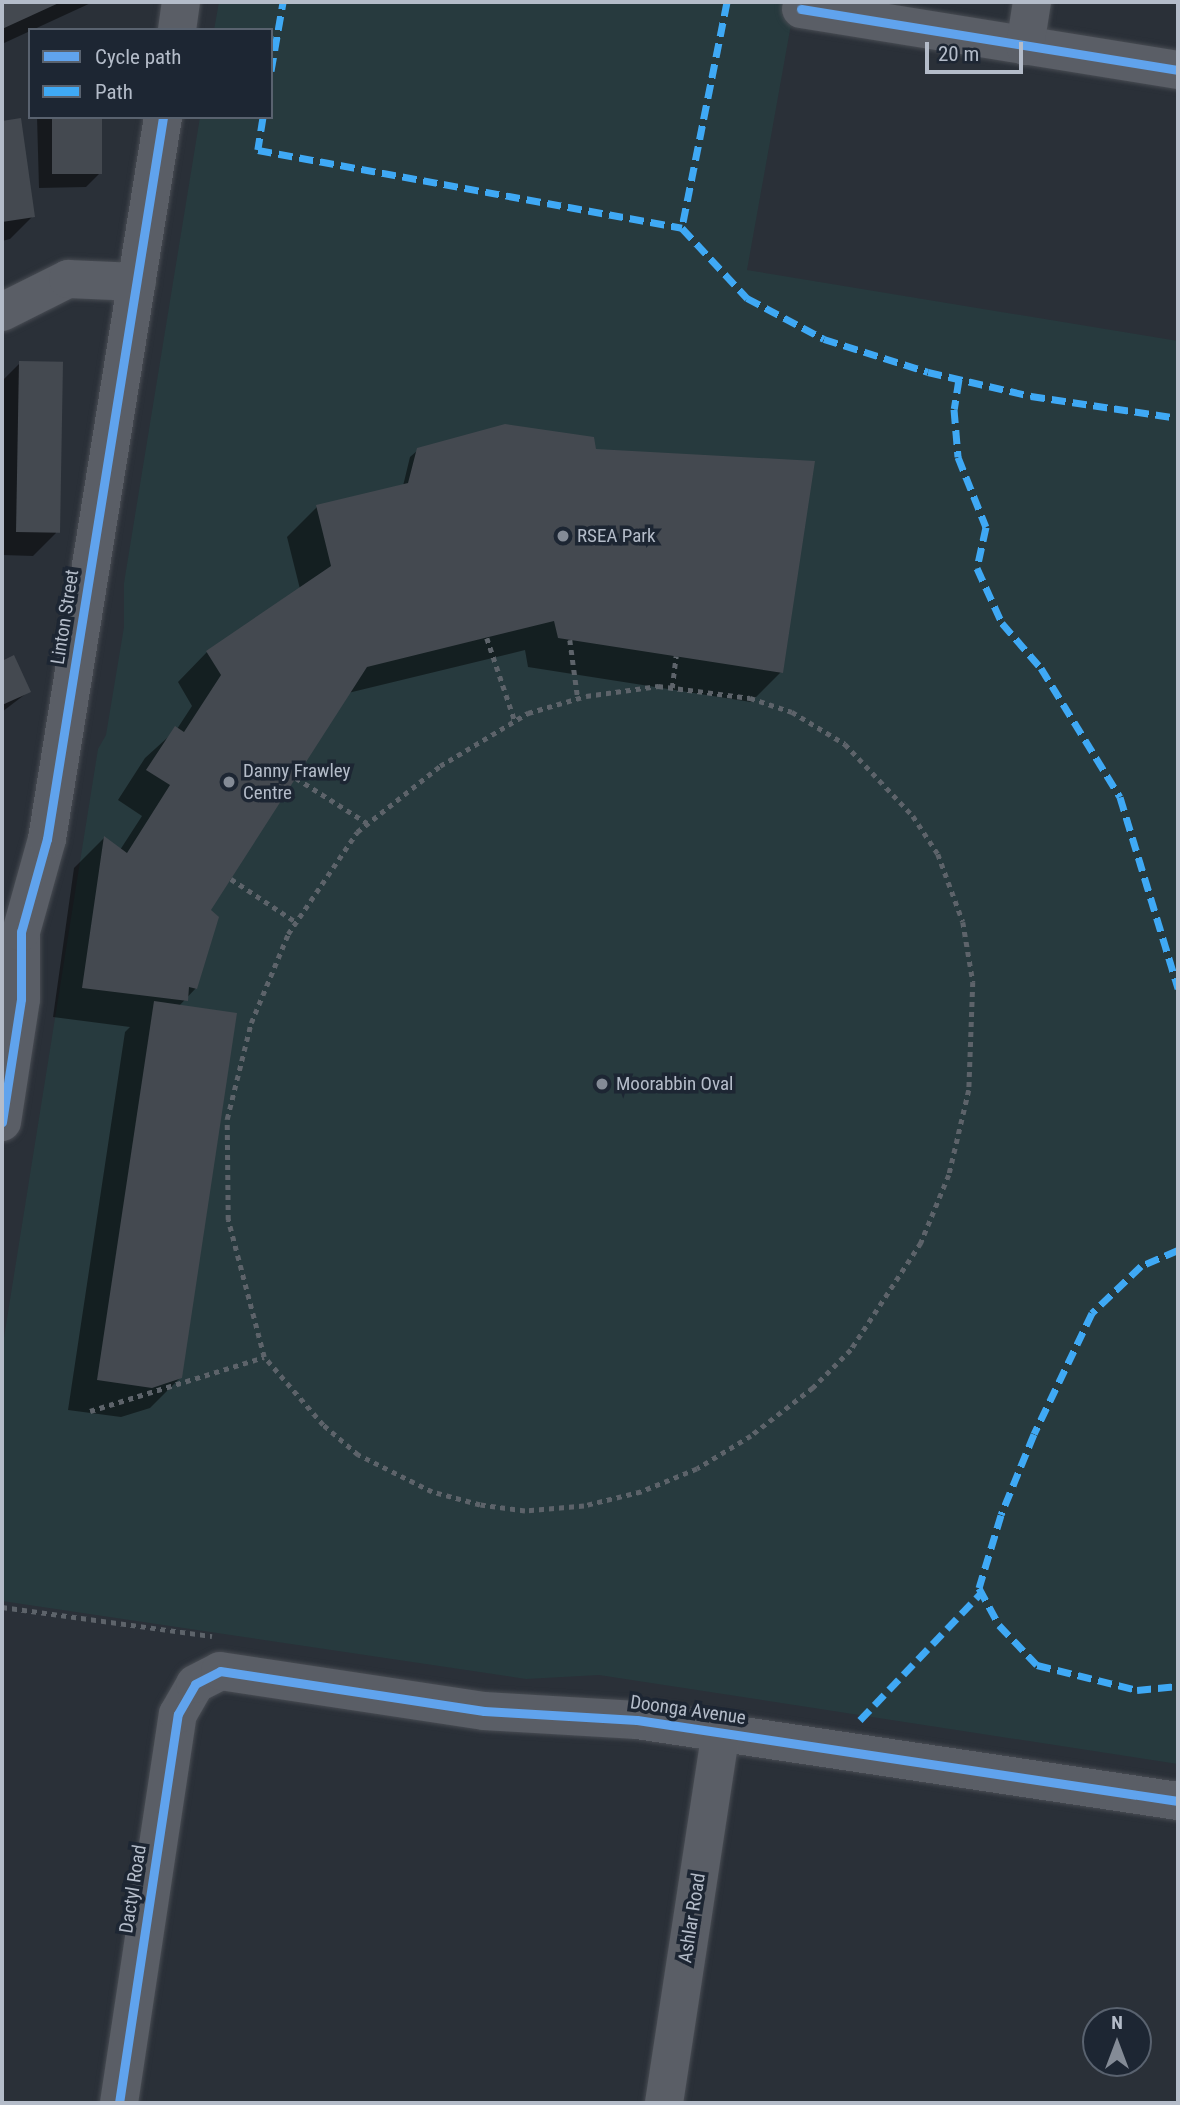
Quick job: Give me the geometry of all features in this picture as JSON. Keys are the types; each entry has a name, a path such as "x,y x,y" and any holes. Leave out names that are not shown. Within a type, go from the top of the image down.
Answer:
{"street":[{"path":"177,28 181,2"},
{"path":"1025,46 1032,2"},
{"path":"801,9 1178,70"},
{"name":"Linton Street","path":"2,1122 21,999 11,933 47,839 163,119"},
{"path":"2,312 68,279 137,282"},
{"name":"Doonga Avenue","path":"195,1684 208,1675 235,1671 484,1711 601,1715 1178,1801"},
{"name":"Dactyl Road","path":"119,2103 178,1714 195,1684"},
{"name":"Ashlar Road","path":"664,2103 721,1732"}],"path":[{"path":"487,638 515,721"},
{"path":"569,640 578,699"},
{"path":"672,688 676,656"},
{"path":"672,688 750,698 792,712 845,744 913,816 938,854 952,888 973,982 969,1090 949,1175 901,1278 851,1350 813,1388 751,1436 697,1469 641,1492 584,1506 525,1511 480,1505 432,1492 358,1455 323,1426 264,1357 228,1220 228,1119 251,1023 296,922 356,832 440,766 515,721 578,699 672,688"},
{"path":"296,778 367,823"},
{"path":"230,879 296,922"},
{"path":"90,1411 264,1357"}],"green space":[{"path":"219,2 795,2 747,270 1178,341 1178,1764 599,1675 526,1679 2,1601 2,1350 98,749 106,735 124,627 124,583 200,119 273,119 273,28 214,28"}],"building":[{"path":"2,2 61,2 2,29"},
{"path":"21,118 35,217 2,222 2,121"},
{"path":"52,119 102,119 102,174 52,174"},
{"path":"19,361 63,362 60,533 16,532"},
{"name":"RSEA Park","path":"505,424 594,437 596,449 815,461 783,673 558,638 554,621 367,667 211,910 219,917 197,989 189,987 188,1001 82,988 104,836 127,853 170,785 146,770 175,726 184,732 221,675 206,651 331,566 316,505 408,483 417,448"},
{"path":"14,655 31,692 2,705 2,661"},
{"path":"154,1001 237,1013 182,1378 152,1388 97,1380"}],"marked path":[{"path":"273,60 283,2"},
{"path":"727,2 682,228 747,298 824,339 928,372 1031,396 1178,418"},
{"path":"263,119 258,150 682,228"},
{"path":"959,379 954,409 958,457 986,527 977,568 1002,623 1041,668 1120,797 1178,988"},
{"path":"1178,1250 1141,1266 1092,1313 1034,1434 1001,1515 979,1588 999,1625 1037,1665 1137,1690 1178,1686"},
{"path":"860,1720 982,1592"}],"cycle path":[{"path":"801,9 1178,70"},
{"path":"2,1122 21,999 21,932 47,839 163,119"},
{"path":"119,2103 178,1714 195,1684 220,1671 484,1711 637,1720 1178,1801"}],"place":[{"name":"RSEA Park","path":"563,536"},
{"name":"Danny Frawley Centre","path":"229,782"},
{"name":"Moorabbin Oval","path":"602,1084"}]}
